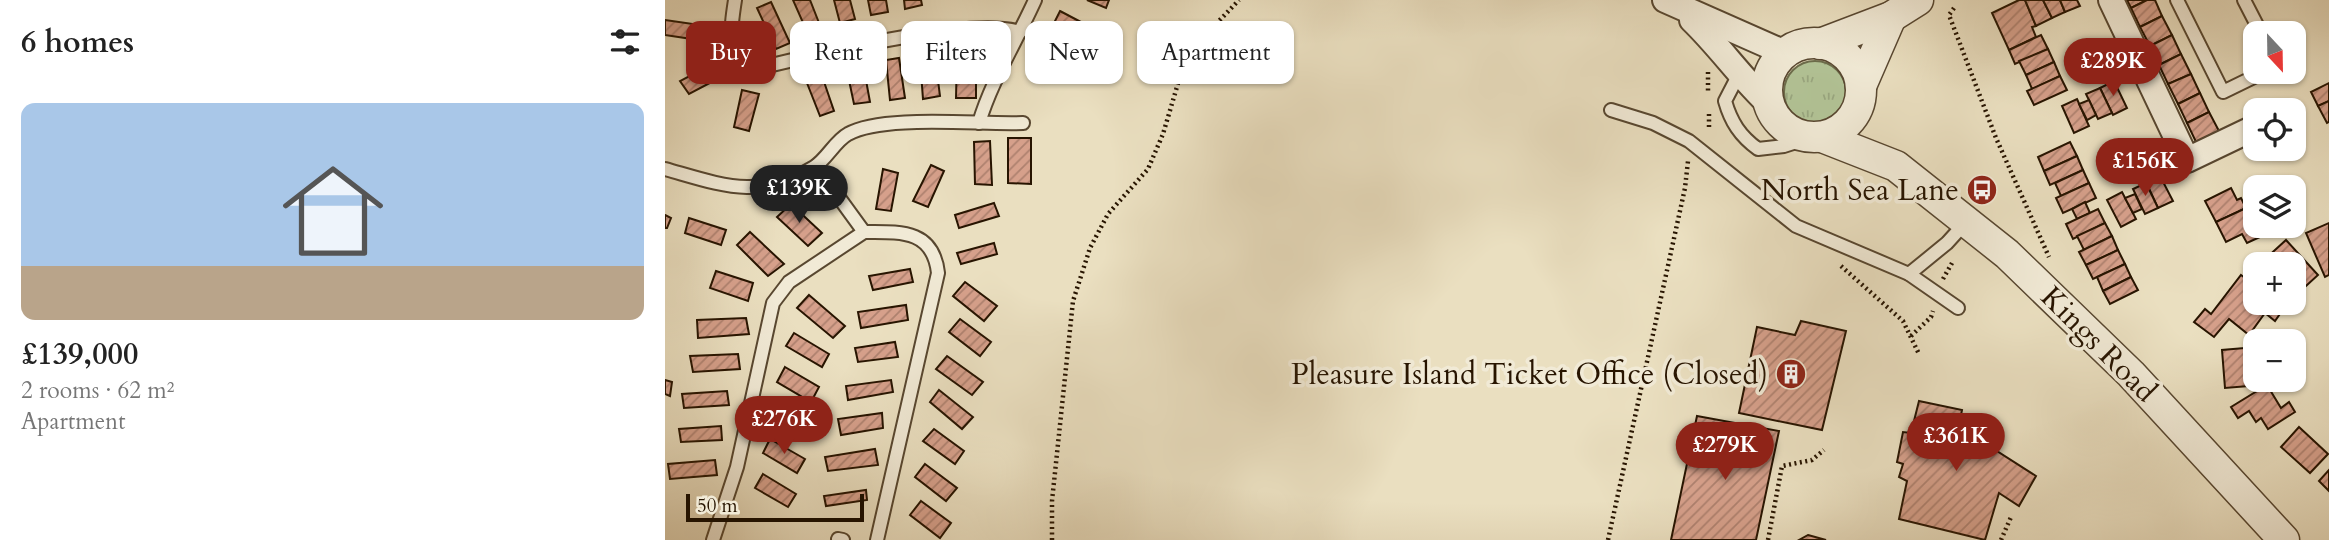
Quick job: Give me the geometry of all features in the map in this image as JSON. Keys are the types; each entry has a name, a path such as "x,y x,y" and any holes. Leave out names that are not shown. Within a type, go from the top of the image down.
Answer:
{"street":[{"path":"1820,44 1891,17 1918,0"},
{"path":"2111,0 2187,160 2243,133"},
{"path":"1673,5 1719,46 1739,74 1769,104 1785,127 1817,137 1842,128 1859,98 1891,17"},
{"path":"1673,5 1785,53"},
{"path":"1769,104 1769,75 1785,53 1807,43 1835,48 1848,57 1857,71 1859,98"},
{"name":"Kings Road","path":"1859,98 1896,166"},
{"name":"Kings Road","path":"1817,137 1896,166 1967,220 2042,286 2131,374 2284,540"}],"lane":[{"path":"735,0 733,43 741,59 759,68 956,31 1007,27 1020,32"},
{"path":"979,123 988,94 1035,0"},
{"path":"2177,0 2223,92 2243,82"},
{"path":"2244,0 2255,21"},
{"path":"1739,74 1725,101 1729,117 1743,138 1758,149 1784,146 1817,137"},
{"path":"1611,110 1653,123 1689,141 1796,226 1909,274 1958,308"},
{"path":"665,169 717,184 753,189 778,184 816,166 848,134 883,125 1024,124"},
{"path":"816,166 864,232"},
{"path":"1909,274 1947,243 1967,220"},
{"path":"713,540 737,467 773,303 789,282 864,232 897,232 923,239 936,256 938,273 877,540"}],"path":[{"path":"1052,540 1052,501 1073,301 1090,248 1108,214 1148,169 1163,134 1179,80 1217,23 1239,0"},
{"path":"1954,8 1949,15 1991,126 2050,258"},
{"path":"1608,540 1685,188 1689,141 1709,127 1707,62"},
{"path":"1835,261 1903,321 1919,354"},
{"path":"1911,336 1931,317"},
{"path":"1768,540 1782,466 1812,460 1825,450"},
{"path":"2001,540 2011,517"}],"green space":[{"path":"1815,61 1837,70 1846,92 1837,114 1815,123 1793,114 1784,92 1793,70"}],"building":[{"path":"793,0 810,0 818,21 802,21"},
{"path":"834,0 850,0 855,19 839,21"},
{"path":"868,0 886,0 888,12 871,15"},
{"path":"904,0 921,0 922,5 905,9"},
{"path":"1087,0 1109,0 1106,8"},
{"path":"2019,0 2025,0 2036,26 2032,27 2036,37 2009,50 1992,13"},
{"path":"2025,0 2043,0 2052,18 2036,26"},
{"path":"2043,0 2060,0 2065,12 2052,18"},
{"path":"2060,0 2077,0 2080,6 2065,12"},
{"path":"2127,0 2147,0 2131,8"},
{"path":"2147,0 2155,0 2162,16 2140,27 2131,8"},
{"path":"771,2 790,43 776,49 776,21 763,21 757,8"},
{"path":"1060,11 1079,21 1055,21"},
{"path":"2162,16 2172,35 2150,46 2140,27"},
{"path":"665,20 686,23 686,38 665,35"},
{"path":"2041,35 2048,49 2015,64 2009,50"},
{"path":"2172,35 2181,54 2159,65 2150,46"},
{"path":"2048,49 2054,62 2026,75 2019,61"},
{"path":"2181,54 2191,74 2168,84 2159,65"},
{"path":"899,58 905,98 890,100 887,60"},
{"path":"2054,62 2060,76 2032,89 2026,75"},
{"path":"2191,74 2200,93 2178,104 2168,84"},
{"path":"2060,76 2067,90 2034,105 2027,91"},
{"path":"686,78 686,84 708,84 689,94 680,81"},
{"path":"2114,81 2127,108 2113,115 2100,88"},
{"path":"2329,83 2329,101 2318,106 2311,92"},
{"path":"807,84 825,84 834,111 820,116"},
{"path":"850,84 867,84 870,102 854,104"},
{"path":"922,84 938,84 940,96 923,99"},
{"path":"956,84 976,84 976,98 956,98"},
{"path":"2100,88 2112,113 2098,119 2086,94"},
{"path":"742,90 759,94 749,131 734,127"},
{"path":"2200,93 2209,112 2187,123 2178,104"},
{"path":"2077,99 2089,126 2074,133 2062,106"},
{"path":"2089,100 2096,115 2087,120 2079,104"},
{"path":"2329,101 2329,122 2327,123 2318,106"},
{"path":"2209,112 2219,131 2196,142 2187,123"},
{"path":"1008,138 1031,138 1031,184 1008,183"},
{"path":"990,141 992,185 975,184 974,142"},
{"path":"2070,142 2077,156 2044,171 2038,157"},
{"path":"2077,156 2083,170 2050,185 2044,171"},
{"path":"931,165 944,171 928,207 913,201"},
{"path":"883,169 898,173 891,211 876,209"},
{"path":"2083,170 2089,183 2061,196 2055,183"},
{"path":"2159,174 2173,201 2158,208 2145,180"},
{"path":"2089,183 2096,198 2063,213 2056,198"},
{"path":"2146,183 2158,208 2145,214 2133,189"},
{"path":"2231,188 2237,200 2241,198 2243,209 2216,222 2205,201"},
{"path":"2122,192 2136,219 2121,227 2107,200"},
{"path":"2135,194 2142,209 2133,213 2125,198"},
{"path":"2085,202 2090,213 2077,219 2072,209"},
{"path":"994,203 999,216 959,228 955,215"},
{"path":"791,204 822,233 808,246 777,217"},
{"path":"2098,209 2105,223 2073,239 2066,224"},
{"path":"2243,209 2243,236 2226,242 2216,222"},
{"path":"665,215 671,218 667,228 665,228"},
{"path":"689,218 726,230 721,245 685,233"},
{"path":"2105,223 2112,236 2084,250 2077,236"},
{"path":"2329,223 2329,275 2325,277 2306,233"},
{"path":"750,232 784,264 768,276 737,245"},
{"path":"2112,236 2118,250 2086,265 2079,252"},
{"path":"2244,238 2258,238 2247,243"},
{"path":"2286,240 2297,252 2273,252"},
{"path":"994,243 997,254 961,264 957,253"},
{"path":"2118,250 2125,264 2093,279 2086,265"},
{"path":"2306,262 2318,275 2306,286"},
{"path":"2125,264 2131,277 2103,291 2097,277"},
{"path":"910,269 913,282 873,290 869,276"},
{"path":"716,271 753,283 748,301 710,288"},
{"path":"2241,275 2243,315 2264,315 2253,329 2243,330 2229,319 2214,337 2194,322 2205,309 2211,314"},
{"path":"2131,277 2138,290 2110,304 2103,291"},
{"path":"965,282 997,306 984,321 953,296"},
{"path":"809,295 845,326 833,338 797,308"},
{"path":"906,305 908,320 861,328 858,312"},
{"path":"2268,315 2279,315 2275,321"},
{"path":"746,318 749,334 698,338 697,320"},
{"path":"960,319 991,342 980,356 949,332"},
{"name":"Pleasure Island Ticket Office (Closed)","path":"1801,321 1846,331 1822,430 1739,413 1757,327 1795,335"},
{"path":"794,333 829,354 822,367 786,346"},
{"path":"895,342 898,357 858,362 855,348"},
{"path":"2243,348 2243,386 2225,388 2222,350"},
{"path":"738,354 740,369 693,372 690,356"},
{"path":"947,356 983,382 972,395 936,369"},
{"path":"785,367 819,387 811,402 777,382"},
{"path":"665,380 672,382 670,396 665,394"},
{"path":"891,380 893,392 848,400 846,386"},
{"path":"939,390 973,417 962,429 930,402"},
{"path":"727,391 729,405 684,408 682,394"},
{"path":"2256,392 2271,392 2281,408 2289,402 2295,412 2268,429 2261,418 2256,422 2249,411 2238,418 2231,407"},
{"path":"1919,401 1962,410 1959,425 2002,433 1997,451 2036,476 2019,506 1999,493 1985,540 1899,519 1907,481 1899,477 1903,464 1897,462 1903,432 1911,433"},
{"path":"776,406 809,424 801,438 768,420"},
{"path":"882,413 883,428 841,435 838,419"},
{"path":"1697,416 1779,431 1756,540 1671,540"},
{"path":"721,426 722,440 681,442 679,429"},
{"path":"2299,427 2328,454 2310,473 2281,447"},
{"path":"934,429 964,451 955,464 923,441"},
{"path":"770,439 805,459 797,473 763,453"},
{"path":"875,449 878,465 828,471 825,457"},
{"path":"715,460 717,475 670,479 668,464"},
{"path":"925,464 957,488 946,501 915,477"},
{"path":"2329,470 2329,491 2319,481"},
{"path":"763,474 796,494 788,507 755,488"},
{"path":"866,490 867,500 826,506 824,496"},
{"path":"921,501 951,523 940,538 910,515"},
{"path":"1808,535 1826,540 1799,540"}],"place":[{"name":"North Sea Lane","path":"1982,190"},
{"name":"Pleasure Island Ticket Office (Closed)","path":"1791,374"}]}
